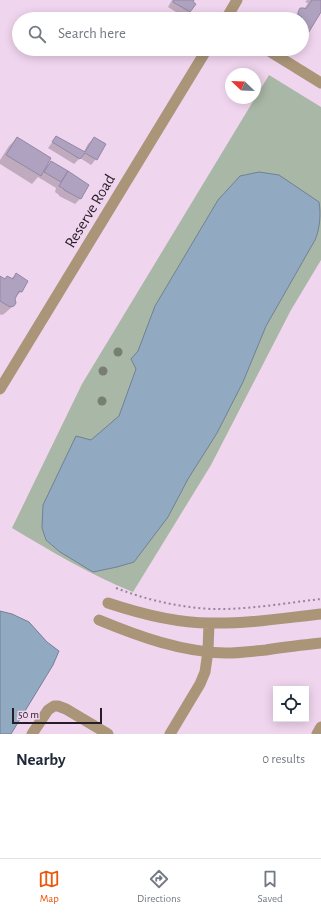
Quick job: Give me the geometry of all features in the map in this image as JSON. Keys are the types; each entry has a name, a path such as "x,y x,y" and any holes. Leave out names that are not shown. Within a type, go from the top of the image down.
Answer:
{"street":[{"path":"230,12 237,0"},
{"name":"Reserve Road","path":"0,389 203,56"},
{"path":"277,56 321,83"},
{"path":"108,603 162,618 210,623 321,614"},
{"path":"99,620 152,640 208,651 236,653 321,643"},
{"path":"170,734 200,684 205,672 210,623"},
{"path":"32,734 48,710 54,706 58,706 66,709 108,734"},
{"path":"317,734 321,727"}],"path":[{"path":"116,588 163,603 213,609 257,607 321,599"}],"green space":[{"path":"269,75 321,107 321,260 291,310 211,465 133,592 86,570 12,528 82,384 251,104 261,104 261,88"}],"water":[{"path":"259,172 279,175 319,202 320,221 315,240 266,326 243,382 217,433 188,479 168,517 134,562 93,572 60,552 46,540 42,528 43,505 76,436 91,440 119,416 136,369 131,359 138,351 155,306 218,200 240,176"},
{"path":"0,611 12,614 29,622 47,642 59,651 53,665 11,734 0,734"}],"building":[{"path":"174,0 194,0 193,2 196,4 190,12 173,2"},
{"path":"312,0 321,0 321,12 309,32 309,12 298,12 300,8 306,9"},
{"path":"56,136 85,152 94,137 106,144 97,160 85,153 80,159 52,142"},
{"path":"17,137 51,158 41,176 6,155"},
{"path":"51,161 68,171 61,182 44,172"},
{"path":"68,171 89,185 81,199 59,186"},
{"path":"16,273 28,281 22,292 19,291 15,299 16,303 14,306 10,307 0,301 0,276 5,279 7,276 13,279"}]}
